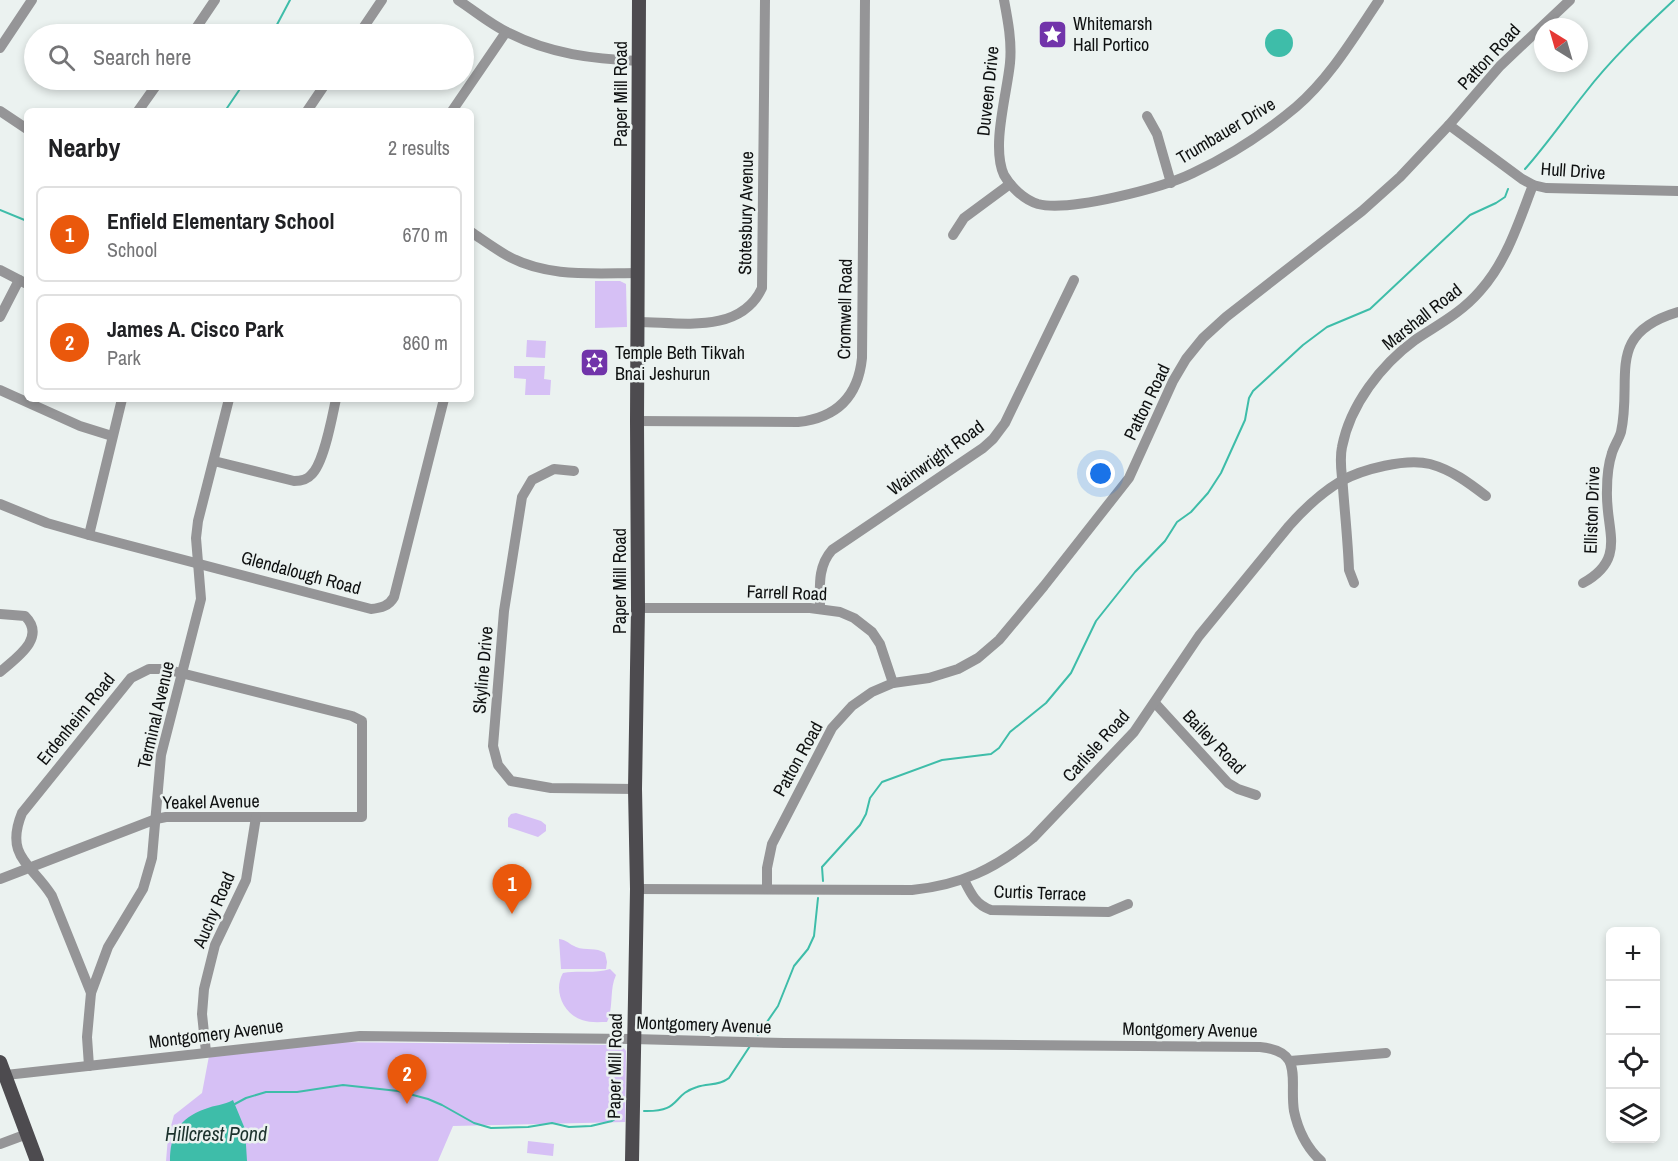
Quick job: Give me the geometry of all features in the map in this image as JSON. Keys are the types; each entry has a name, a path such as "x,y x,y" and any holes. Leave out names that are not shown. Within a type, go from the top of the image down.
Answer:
{"main road":[{"name":"Paper Mill Road","path":"632,1161 637,889 635,789 638,608 639,0"},
{"path":"0,1062 38,1161"}],"street":[{"path":"0,48 32,0"},
{"path":"199,24 215,0"},
{"path":"366,24 382,0"},
{"path":"458,0 506,32 538,47 590,58 639,61"},
{"name":"Stotesbury Avenue","path":"637,322 723,321 748,308 762,288 765,0"},
{"name":"Cromwell Road","path":"637,422 804,422 826,415 842,404 852,392 859,376 862,358 865,0"},
{"name":"Duveen Drive","path":"1004,0 1011,51 999,156 1004,175 1010,184"},
{"name":"Trumbauer Drive","path":"1010,184 1032,202 1048,205 1104,199 1171,183 1229,153 1298,105 1331,71 1379,0"},
{"name":"Patton Road","path":"766,890 767,868 772,844 832,728 845,712 872,692 893,683 929,678 958,669 978,658 999,640 1129,478 1176,375 1203,338 1226,317 1379,196 1423,155 1500,66 1570,0"},
{"path":"474,79 506,32"},
{"path":"140,108 153,90"},
{"path":"309,108 321,90"},
{"path":"454,108 466,90"},
{"path":"0,111 24,127"},
{"path":"1147,116 1157,134 1171,183"},
{"name":"Hull Drive","path":"1449,125 1533,185 1561,189 1678,191"},
{"path":"953,235 964,218 1010,184"},
{"name":"Marshall Road","path":"1354,583 1349,570 1340,462 1345,435 1361,399 1392,360 1415,340 1459,312 1490,279 1506,251 1533,185"},
{"path":"474,234 507,256 536,267 564,272 638,273"},
{"path":"0,270 23,282 0,317"},
{"name":"Wainwright Road","path":"820,609 821,571 832,550 983,448 997,435 1005,423 1074,280"},
{"name":"Elliston Drive","path":"1583,583 1604,568 1611,550 1607,484 1611,455 1621,432 1624,368 1627,353 1633,340 1644,329 1659,319 1678,312"},
{"path":"0,390 24,401"},
{"path":"27,402 80,426 112,436"},
{"path":"89,535 121,402"},
{"name":"Terminal Avenue","path":"89,1066 87,1037 91,993 108,947 144,889 153,858 161,755 201,599 196,538 198,521 228,402"},
{"path":"214,460 294,481 305,479 311,476 320,463 335,402"},
{"name":"Glendalough Road","path":"0,504 47,523 89,535 371,609 380,608 391,602 394,597 443,402"},
{"name":"Carlisle Road","path":"637,889 912,890 933,888 964,880 1000,862 1033,838 1134,732 1193,645 1289,526 1313,502 1343,480 1394,464 1423,463 1450,471 1486,496"},
{"name":"Skyline Drive","path":"574,471 554,469 532,480 522,498 504,611 494,746 498,765 511,781 551,788 635,789"},
{"name":"Farrell Road","path":"638,608 820,609 849,616 872,632 882,648 893,683"},
{"path":"0,614 25,616 33,625 34,631 28,646 0,672"},
{"name":"Erdenheim Road","path":"91,993 52,896 23,861 16,840 16,831 22,813 131,678 154,668 352,716 362,721 362,817"},
{"name":"Bailey Road","path":"1155,703 1228,783 1256,795"},
{"name":"Yeakel Avenue","path":"0,879 166,817 362,817"},
{"name":"Auchy Road","path":"206,1052 202,1014 204,989 215,945 246,880 256,817"},
{"name":"Curtis Terrace","path":"964,880 975,900 991,910 1109,912 1128,904"},
{"name":"Montgomery Avenue","path":"6,1075 360,1036 784,1043 1260,1047 1278,1050 1290,1061"},
{"path":"1321,1161 1309,1148 1297,1122 1290,1061 1386,1053"},
{"path":"0,1144 27,1134"}],"shaded area":[{"path":"595,281 620,281 626,284 627,327 595,328"},
{"path":"527,340 546,341 545,358 526,357"},
{"path":"514,366 545,366 544,379 551,380 550,395 525,395 526,379 514,378"},
{"path":"516,813 541,821 546,825 546,831 538,837 508,827 508,818 511,814"},
{"path":"559,939 580,948 605,953 606,969 561,969"},
{"path":"610,969 616,975 607,1022 585,1021 570,1013 560,994 560,980 563,973"},
{"path":"329,1042 618,1045 626,1051 625,1122 453,1126 438,1161 166,1161 168,1137 174,1115 202,1093 209,1056"},
{"path":"528,1141 554,1144 553,1156 527,1153"}],"water":[{"path":"1279,29 1289,33 1293,43 1289,53 1279,57 1269,53 1265,43 1269,33"},
{"name":"Hillcrest Pond","path":"233,1100 245,1129 247,1161 170,1161 174,1135 182,1123 196,1113"}],"waterway":[{"path":"277,24 290,0"},
{"path":"1525,169 1606,68 1674,0"},
{"path":"227,108 239,90"},
{"path":"823,881 822,867 860,825 866,814 870,798 882,782 942,760 991,754 999,748 1010,732 1046,703 1071,673 1096,621 1135,572 1165,541 1177,522 1191,512 1208,493 1221,473 1245,420 1249,398 1253,391 1303,345 1327,327 1370,309 1470,215 1505,197 1508,189"},
{"path":"0,210 24,220"},
{"path":"758,1035 778,1006 794,966 808,949 814,936 818,898"},
{"path":"644,1111 665,1109 689,1090 725,1081 750,1046"},
{"path":"233,1105 266,1092 297,1092 343,1085 398,1091 428,1099 474,1123 491,1128 528,1127 552,1123 569,1127 591,1126 612,1121 620,1116"}],"place":[{"name":"Whitemarsh Hall Portico","path":"1052,34"},
{"name":"Temple Beth Tikvah Bnai Jeshurun","path":"594,363"},
{"name":"Enfield Elementary School","path":"512,914"},
{"name":"James A. Cisco Park","path":"407,1104"}]}
